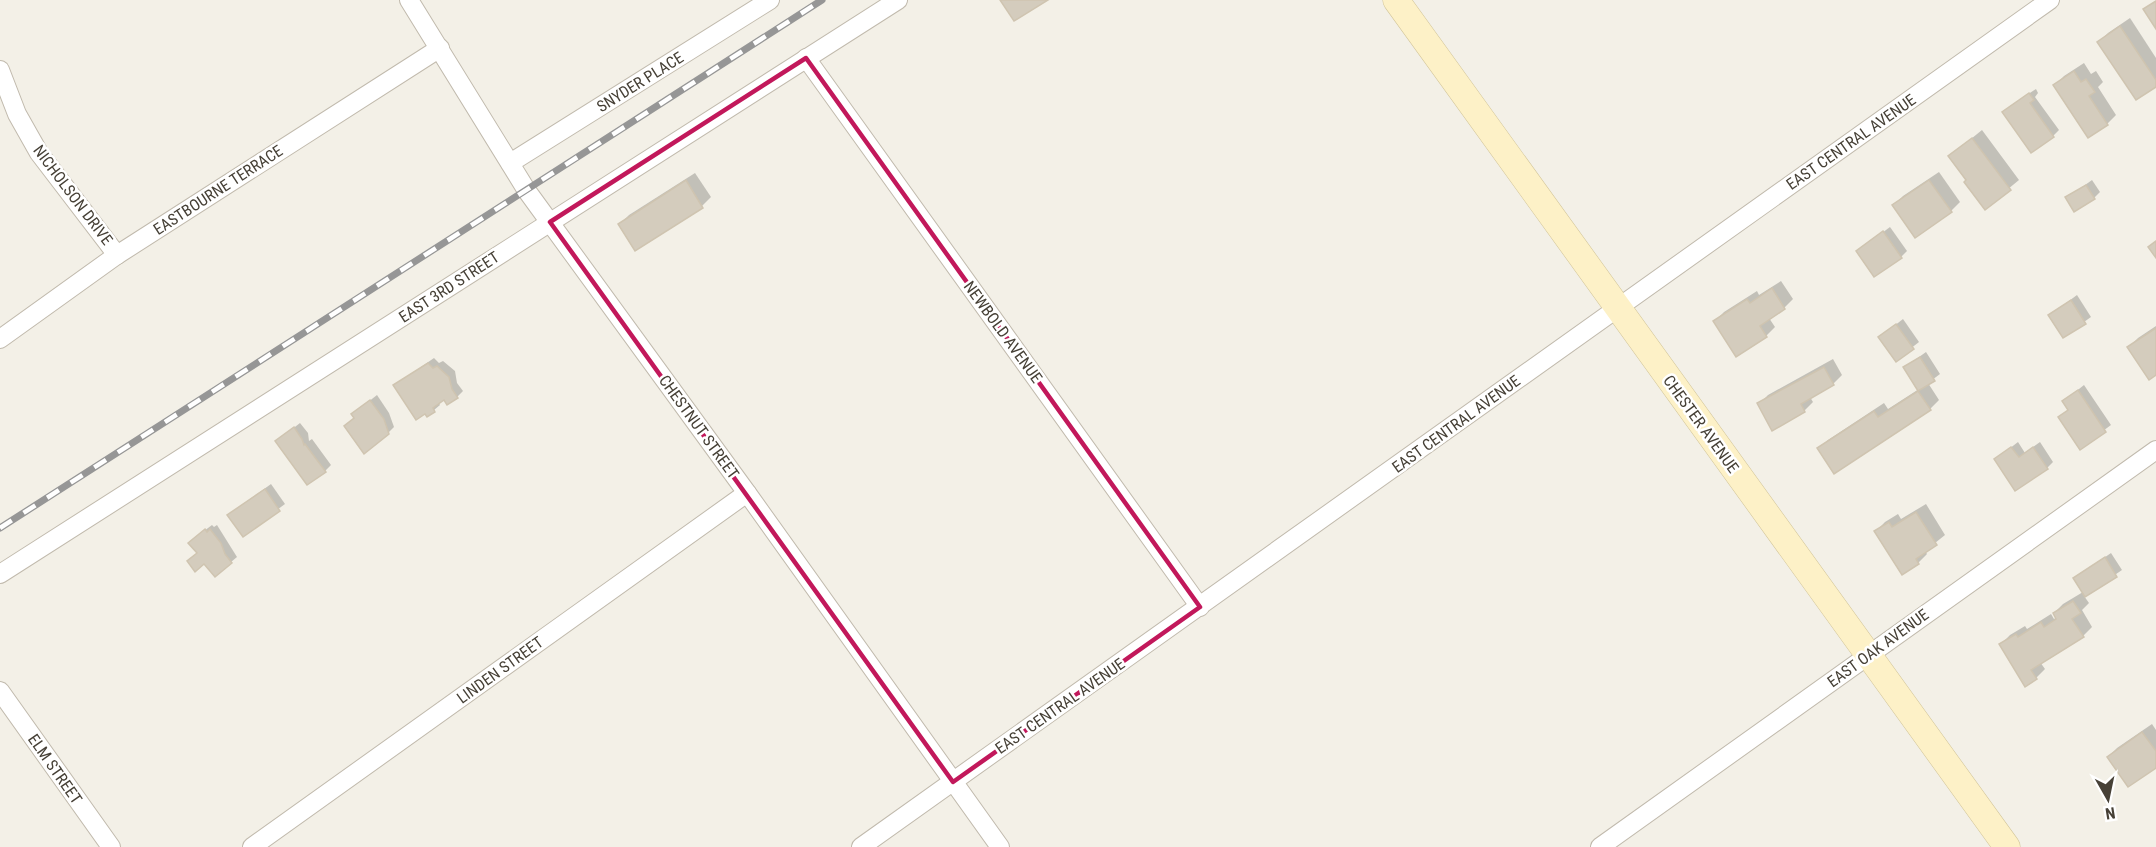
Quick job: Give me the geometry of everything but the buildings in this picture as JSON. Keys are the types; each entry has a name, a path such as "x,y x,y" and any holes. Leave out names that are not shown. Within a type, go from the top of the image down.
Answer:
{"main road":[{"name":"CHESTER AVENUE","path":"1396,0 1617,308 1870,654 2007,847"}],"street":[{"name":"CHESTNUT STREET","path":"409,0 510,163 550,222 1000,847"},
{"name":"SNYDER PLACE","path":"510,163 770,0"},
{"name":"EAST 3RD STREET","path":"0,574 898,0"},
{"name":"EAST CENTRAL AVENUE","path":"861,847 2050,0"},
{"name":"EASTBOURNE TERRACE","path":"0,339 117,255 440,48"},
{"name":"NEWBOLD AVENUE","path":"806,58 1200,606"},
{"name":"NICHOLSON DRIVE","path":"0,70 17,114 39,153 117,255"},
{"name":"EAST OAK AVENUE","path":"1600,847 2156,450"},
{"name":"LINDEN STREET","path":"252,847 747,493"},
{"name":"ELM STREET","path":"0,691 111,847"}],"highlighted area":[{"path":"806,58 1200,607 953,782 550,222"}],"railway":[{"path":"0,528 822,0"}]}
